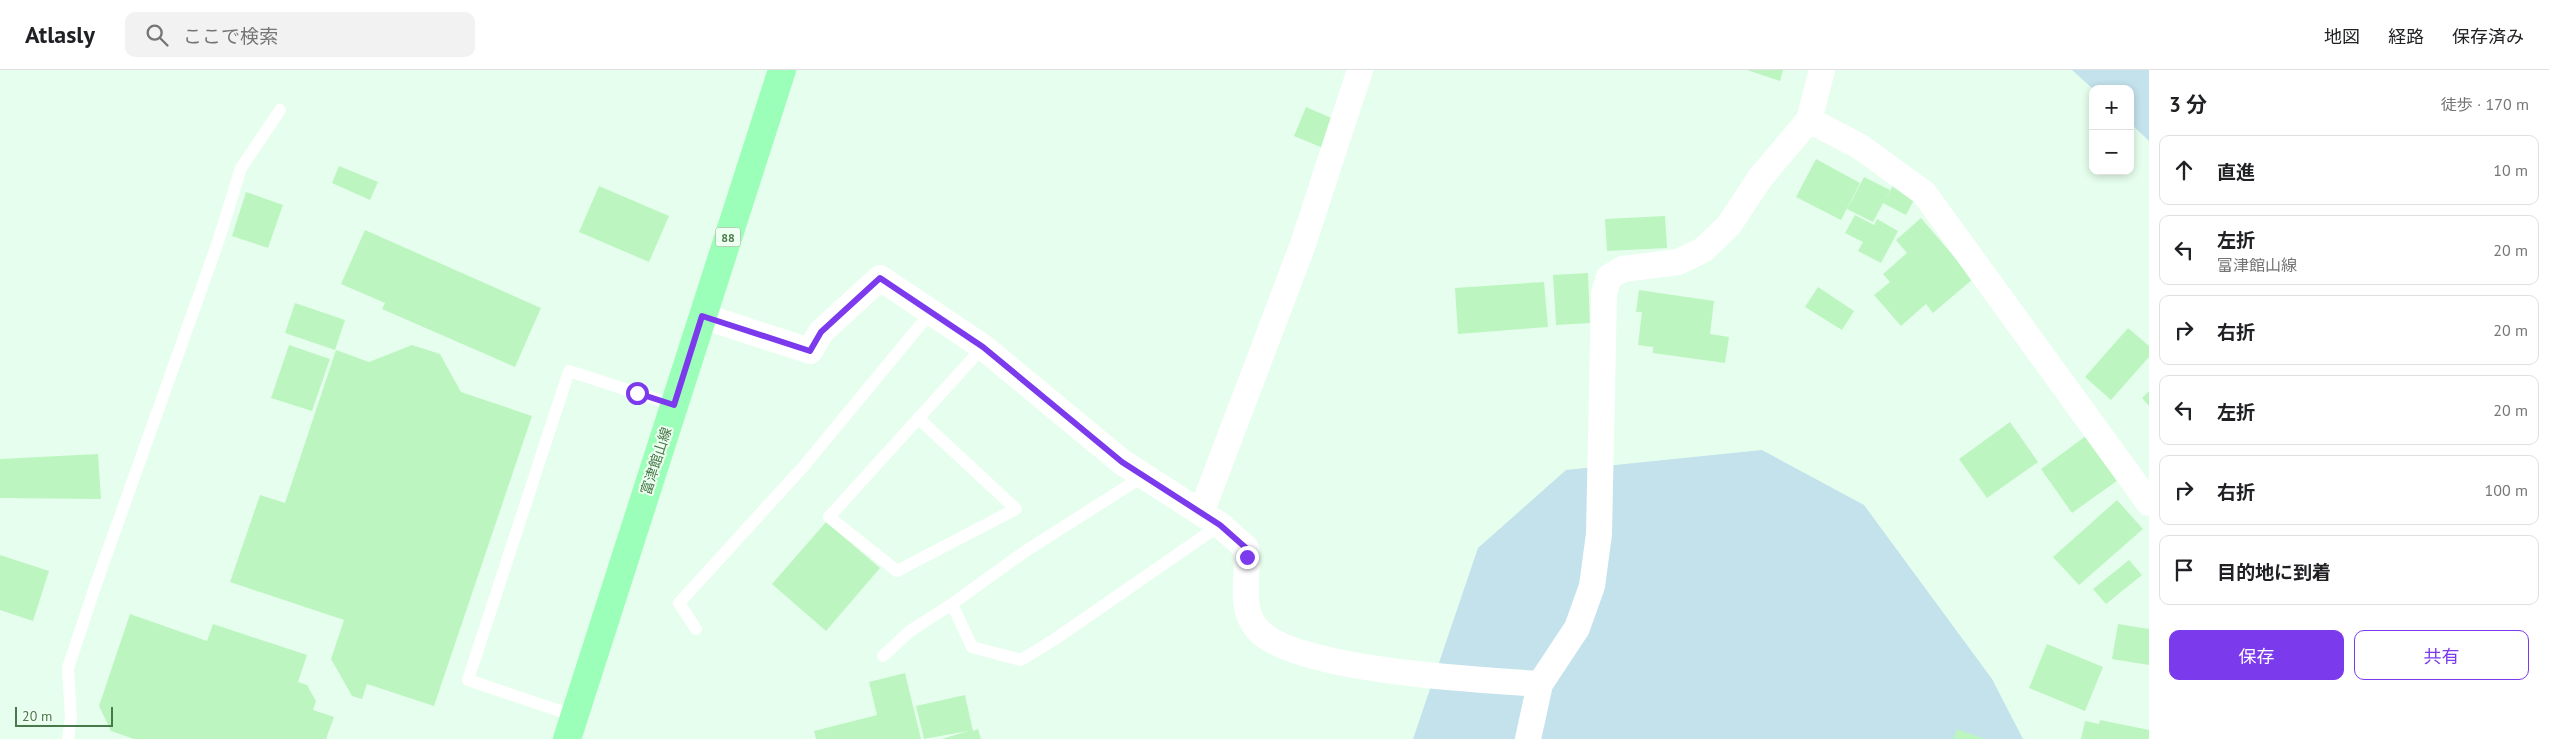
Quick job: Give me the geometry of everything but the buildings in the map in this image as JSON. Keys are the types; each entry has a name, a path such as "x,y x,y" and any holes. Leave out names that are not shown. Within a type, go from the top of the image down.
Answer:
{"main road":[{"name":"富津館山線","path":"571,727 782,70"}],"street":[{"path":"1210,519 1360,70"},
{"path":"1528,739 1540,684 1577,628 1592,586 1599,534 1604,294 1609,277 1623,269 1678,262 1703,250 1729,225 1760,178 1809,120 1822,70"},
{"path":"1809,120 1859,146 1924,193 2149,503"},
{"path":"702,316 810,351 821,332 880,278 983,347 1142,477 1210,519 1246,548 1245,604 1259,630 1279,645 1314,656 1440,678 1540,684"}],"lane":[{"path":"68,739 71,717 68,668 218,242 241,168 280,110"},
{"path":"696,629 679,603 803,468 931,312"},
{"path":"918,418 1016,509 896,571 829,517 918,418 983,347"},
{"path":"571,727 468,680 569,371 674,405"},
{"path":"883,656 910,631 952,604 1024,552 1142,477"},
{"path":"952,604 972,647 1021,660 1055,639 1210,519"}],"shaded area":[{"path":"2072,70 2149,70 2149,141 2134,127 2134,85 2089,85"},
{"path":"1762,450 1864,505 1992,679 2023,739 1413,739 1478,548 1566,470"}],"route":[{"path":"637,393 674,405 702,316 810,351 821,332 880,278 983,347 1142,477 1220,525 1246,548 1247,557"}]}
